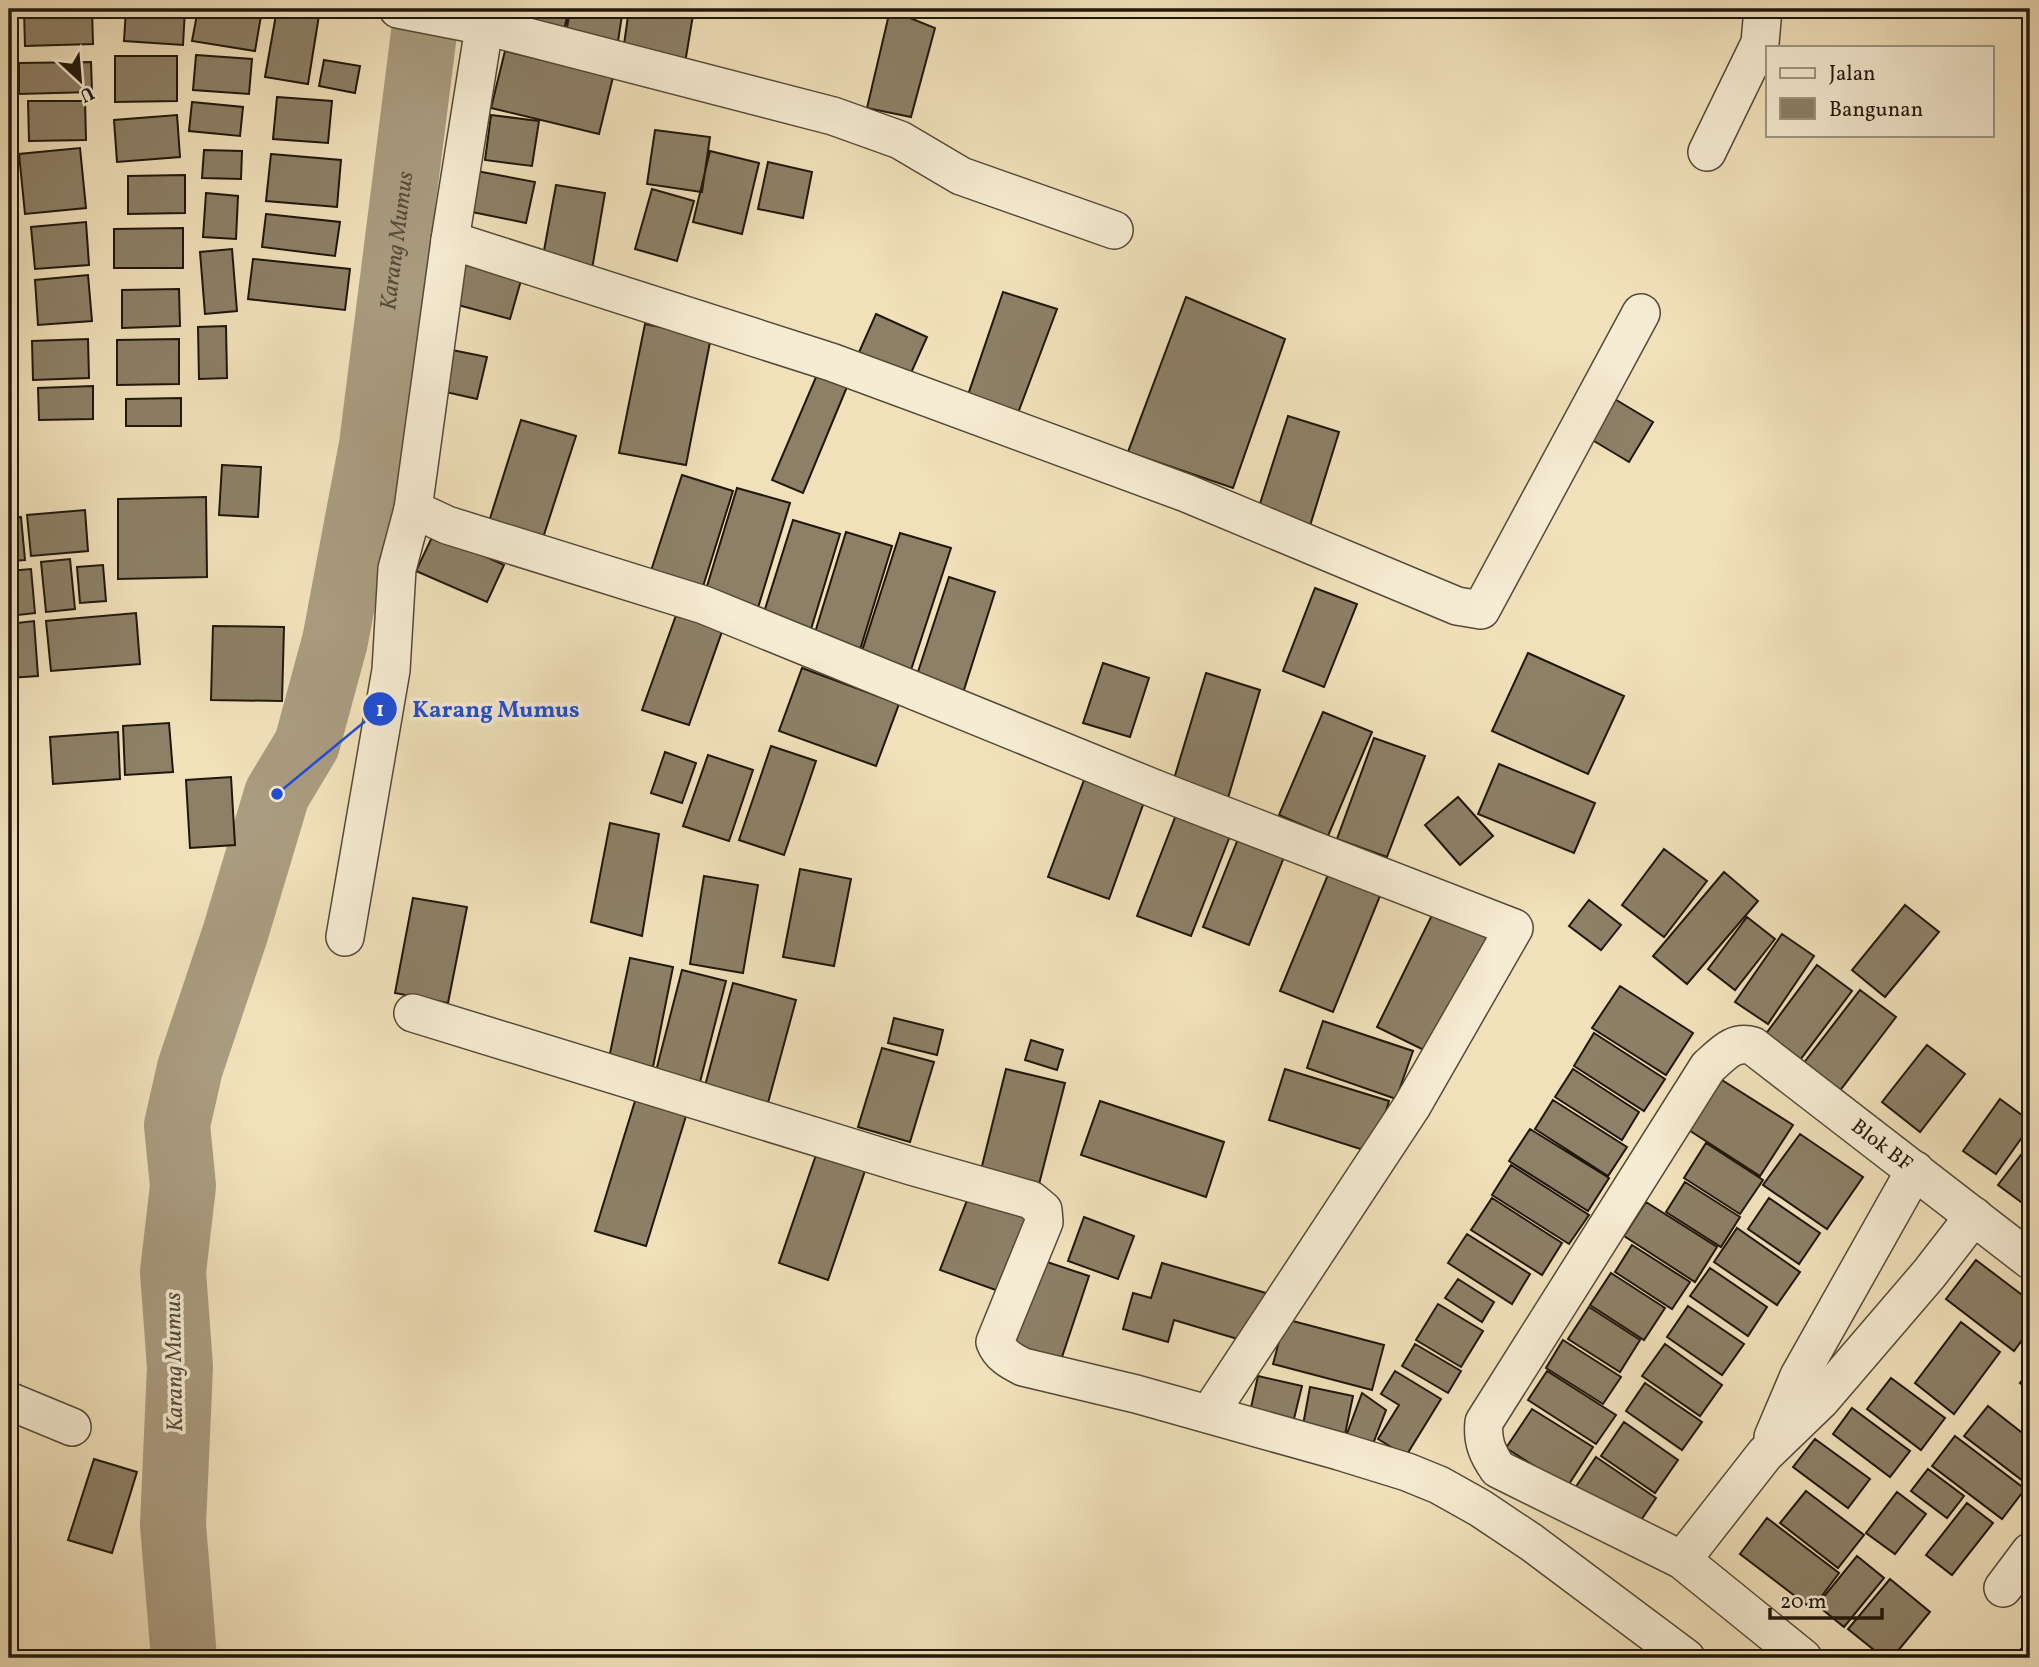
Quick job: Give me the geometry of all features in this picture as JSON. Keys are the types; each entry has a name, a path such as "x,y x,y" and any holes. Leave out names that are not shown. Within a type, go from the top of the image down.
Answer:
{"street":[{"path":"398,9 482,20 833,116 900,140 961,176 1114,230"},
{"path":"1707,152 1760,43 1763,9"},
{"path":"345,937 391,670 397,569 413,509 482,20"},
{"path":"450,240 831,362 1186,493 1457,606 1481,610 1641,313"},
{"path":"413,509 447,525 704,605 1158,790 1514,928 1412,1105 1209,1414"},
{"path":"413,1013 911,1166 1031,1200 1043,1210 1044,1222 995,1342 998,1350 1023,1367 1209,1414 1339,1451 1439,1485 1531,1542 1686,1658"},
{"name":"Blok BF","path":"1682,1560 1498,1469 1482,1437 1484,1422 1700,1079 1731,1046 1743,1043 1753,1046 2030,1260"},
{"path":"1765,1454 1799,1377 1914,1170"},
{"path":"1789,1654 1682,1560 1765,1454 1821,1400 1974,1216"},
{"path":"9,1401 72,1427"},
{"path":"2003,1588 2030,1552"}],"building":[{"path":"92,9 93,44 25,46 24,10"},
{"path":"126,9 185,9 183,45 124,41"},
{"path":"198,9 262,10 255,51 192,41"},
{"path":"277,9 320,9 308,84 265,77"},
{"path":"490,9 517,9 567,17 562,39"},
{"path":"570,9 623,9 616,54 564,46"},
{"path":"629,9 694,9 684,69 622,59"},
{"path":"890,10 935,28 911,117 867,108"},
{"path":"505,51 613,77 599,134 491,108"},
{"path":"196,55 252,59 249,94 193,90"},
{"path":"115,56 177,56 177,101 115,102"},
{"path":"324,60 360,66 355,93 319,86"},
{"path":"91,62 92,92 19,94 19,63"},
{"path":"277,97 332,101 328,143 273,139"},
{"path":"28,101 85,101 86,140 29,141"},
{"path":"192,102 243,107 240,136 189,131"},
{"path":"177,115 180,157 117,162 114,120"},
{"path":"491,115 539,121 532,166 485,160"},
{"path":"655,130 710,137 702,192 647,184"},
{"path":"80,148 86,208 25,214 19,154"},
{"path":"204,150 242,151 241,179 202,178"},
{"path":"710,151 759,163 742,234 693,222"},
{"path":"271,154 341,160 337,207 266,201"},
{"path":"768,162 812,172 803,218 758,209"},
{"path":"466,169 535,182 526,223 457,209"},
{"path":"185,175 185,213 128,214 128,176"},
{"path":"556,185 605,193 591,275 541,267"},
{"path":"652,189 694,201 677,261 635,249"},
{"path":"206,193 238,196 236,239 203,237"},
{"path":"266,214 340,222 335,256 262,247"},
{"path":"86,222 89,265 35,269 31,227"},
{"path":"183,228 183,268 114,268 114,229"},
{"path":"232,249 237,311 205,314 200,252"},
{"path":"253,259 350,269 345,310 248,299"},
{"path":"460,259 522,277 510,319 447,302"},
{"path":"88,275 92,321 38,325 35,280"},
{"path":"179,289 180,326 122,328 122,290"},
{"path":"1003,292 1057,309 1018,413 968,395"},
{"path":"1186,297 1285,339 1233,488 1128,452"},
{"path":"876,314 927,337 907,382 856,359"},
{"path":"645,324 711,337 686,465 619,453"},
{"path":"226,326 227,378 199,379 198,327"},
{"path":"88,339 89,378 33,380 32,341"},
{"path":"179,339 179,384 117,385 117,340"},
{"path":"447,349 487,357 477,399 437,390"},
{"path":"819,370 849,382 803,493 772,480"},
{"path":"93,386 93,419 39,420 38,388"},
{"path":"1598,389 1653,422 1629,462 1574,429"},
{"path":"181,398 181,426 126,426 126,399"},
{"path":"1288,416 1339,432 1309,529 1257,513"},
{"path":"521,420 576,436 540,547 486,531"},
{"path":"222,465 261,467 258,517 219,515"},
{"path":"682,475 733,491 700,596 648,580"},
{"path":"737,488 790,503 757,611 704,596"},
{"path":"206,497 207,577 118,579 118,499"},
{"path":"85,510 88,551 31,556 27,515"},
{"path":"21,517 25,560 9,561 9,518"},
{"path":"793,520 840,534 808,639 760,625"},
{"path":"846,532 892,546 859,653 813,639"},
{"path":"434,533 504,565 487,602 416,571"},
{"path":"900,533 951,548 911,670 861,654"},
{"path":"70,559 75,609 46,612 41,562"},
{"path":"103,565 106,601 80,603 77,567"},
{"path":"31,569 35,613 9,616 9,571"},
{"path":"949,577 995,592 963,693 916,678"},
{"path":"1315,588 1357,604 1324,687 1283,671"},
{"path":"679,607 725,623 689,725 642,710"},
{"path":"136,613 140,664 51,671 46,621"},
{"path":"34,621 38,676 9,678 9,624"},
{"path":"213,626 284,627 282,701 211,700"},
{"path":"1528,653 1624,696 1588,774 1492,731"},
{"path":"1103,663 1149,678 1130,737 1083,723"},
{"path":"802,668 899,704 876,766 779,731"},
{"path":"1206,673 1260,690 1225,808 1170,792"},
{"path":"1323,712 1372,732 1328,836 1279,815"},
{"path":"169,723 173,772 125,775 123,726"},
{"path":"118,732 120,779 53,784 50,737"},
{"path":"1374,738 1425,756 1387,857 1337,839"},
{"path":"771,746 816,761 784,855 739,840"},
{"path":"665,752 696,763 682,803 651,793"},
{"path":"708,755 753,770 729,841 683,826"},
{"path":"1499,764 1595,803 1574,853 1478,814"},
{"path":"231,777 235,845 190,848 186,780"},
{"path":"1084,780 1144,802 1109,899 1048,877"},
{"path":"1458,797 1493,836 1460,865 1425,825"},
{"path":"1176,815 1230,836 1191,936 1137,916"},
{"path":"610,823 659,834 642,936 591,922"},
{"path":"1238,839 1284,857 1249,945 1203,927"},
{"path":"1664,849 1707,881 1664,937 1622,905"},
{"path":"1332,865 1384,886 1333,1012 1280,991"},
{"path":"800,869 851,879 834,966 783,957"},
{"path":"1724,872 1758,901 1687,984 1653,956"},
{"path":"704,876 758,885 743,973 690,964"},
{"path":"413,898 467,907 448,1003 395,993"},
{"path":"1589,900 1621,925 1601,950 1569,926"},
{"path":"1905,905 1939,932 1885,997 1852,970"},
{"path":"1435,909 1494,938 1436,1056 1377,1027"},
{"path":"1747,917 1775,939 1735,990 1708,969"},
{"path":"1782,934 1814,956 1768,1024 1735,1002"},
{"path":"630,958 673,967 653,1067 609,1058"},
{"path":"1817,965 1852,991 1800,1060 1765,1035"},
{"path":"682,970 726,981 699,1086 655,1075"},
{"path":"733,983 796,1000 766,1110 703,1093"},
{"path":"1620,986 1693,1033 1666,1075 1592,1028"},
{"path":"1860,990 1896,1017 1832,1101 1796,1073"},
{"path":"894,1018 943,1030 937,1055 888,1043"},
{"path":"1323,1021 1413,1051 1396,1099 1307,1068"},
{"path":"1594,1033 1665,1079 1644,1111 1574,1066"},
{"path":"1031,1040 1063,1050 1057,1070 1025,1060"},
{"path":"1927,1045 1965,1074 1920,1132 1882,1102"},
{"path":"882,1048 934,1062 910,1142 858,1127"},
{"path":"1006,1069 1065,1083 1038,1188 980,1174"},
{"path":"1285,1069 1389,1101 1373,1153 1269,1120"},
{"path":"1573,1069 1639,1112 1622,1140 1555,1097"},
{"path":"1714,1075 1793,1125 1760,1176 1681,1125"},
{"path":"639,1088 690,1103 646,1246 595,1231"},
{"path":"2000,1099 2030,1121 2030,1126 1996,1174 1963,1151"},
{"path":"1553,1100 1627,1147 1608,1176 1535,1129"},
{"path":"1100,1101 1224,1142 1206,1197 1081,1155"},
{"path":"1530,1129 1609,1178 1588,1211 1509,1161"},
{"path":"1800,1134 1863,1177 1827,1229 1763,1185"},
{"path":"1706,1143 1763,1180 1740,1214 1684,1178"},
{"path":"2030,1143 2030,1199 2025,1205 1998,1185"},
{"path":"817,1152 866,1168 828,1280 779,1263"},
{"path":"1511,1165 1589,1215 1569,1244 1492,1195"},
{"path":"1685,1182 1740,1217 1721,1247 1666,1212"},
{"path":"973,1185 1035,1207 1004,1293 940,1270"},
{"path":"1492,1198 1562,1243 1542,1275 1471,1230"},
{"path":"1769,1198 1820,1233 1799,1264 1748,1229"},
{"path":"1646,1202 1717,1247 1695,1282 1624,1236"},
{"path":"1084,1217 1134,1236 1118,1279 1068,1261"},
{"path":"1737,1228 1800,1272 1777,1305 1714,1262"},
{"path":"1467,1234 1530,1274 1512,1304 1448,1263"},
{"path":"1632,1245 1690,1282 1672,1309 1615,1272"},
{"path":"1035,1258 1089,1276 1061,1360 1007,1342"},
{"path":"1976,1260 2030,1301 2030,1329 2014,1351 1946,1299"},
{"path":"1162,1263 1266,1293 1251,1343 1174,1320 1168,1342 1123,1329 1133,1293 1151,1298"},
{"path":"1710,1268 1767,1307 1748,1336 1690,1296"},
{"path":"1611,1273 1665,1308 1644,1340 1590,1305"},
{"path":"1458,1279 1494,1302 1482,1322 1445,1298"},
{"path":"1438,1304 1483,1331 1461,1367 1416,1340"},
{"path":"1688,1306 1744,1344 1722,1375 1667,1337"},
{"path":"1589,1307 1640,1340 1620,1372 1568,1339"},
{"path":"1285,1319 1384,1345 1372,1390 1273,1364"},
{"path":"1961,1322 2000,1352 1954,1414 1915,1383"},
{"path":"1563,1340 1621,1377 1603,1404 1546,1368"},
{"path":"1415,1344 1461,1371 1448,1393 1402,1366"},
{"path":"1665,1344 1722,1385 1700,1416 1642,1376"},
{"path":"2030,1370 2030,1391 2020,1383"},
{"path":"1395,1371 1441,1399 1406,1456 1378,1439 1399,1405 1381,1394"},
{"path":"1547,1371 1616,1415 1596,1444 1528,1400"},
{"path":"1258,1376 1302,1386 1291,1431 1248,1421"},
{"path":"1891,1378 1945,1418 1921,1450 1867,1409"},
{"path":"1645,1383 1702,1422 1682,1450 1626,1411"},
{"path":"1310,1387 1353,1396 1343,1444 1301,1436"},
{"path":"1362,1393 1386,1410 1371,1449 1345,1439"},
{"path":"1988,1406 2030,1439 2030,1480 2027,1484 1964,1436"},
{"path":"1852,1408 1910,1451 1890,1477 1833,1434"},
{"path":"1532,1409 1593,1447 1567,1487 1506,1448"},
{"path":"1624,1422 1678,1460 1655,1493 1601,1456"},
{"path":"1955,1436 2025,1489 2002,1519 1932,1466"},
{"path":"1815,1439 1870,1479 1848,1508 1793,1467"},
{"path":"1596,1457 1656,1498 1633,1532 1573,1491"},
{"path":"94,1459 137,1472 112,1553 68,1540"},
{"path":"1928,1469 1964,1496 1947,1518 1911,1491"},
{"path":"1806,1491 1864,1535 1838,1568 1780,1523"},
{"path":"1897,1492 1926,1514 1895,1554 1866,1533"},
{"path":"1967,1503 1993,1523 1952,1575 1926,1555"},
{"path":"1767,1518 1839,1573 1812,1609 1740,1554"},
{"path":"1857,1556 1884,1578 1844,1627 1817,1605"},
{"path":"1890,1579 1930,1612 1892,1658 1884,1658 1848,1629"},
{"path":"2030,1637 2030,1658 2025,1658 2018,1653"}],"waterway":[{"name":"Karang Mumus","path":"184,1658 173,1525 180,1367 173,1272 183,1186 177,1125 190,1068 235,934 277,794 307,744 335,641 372,445 427,9"}],"place":[{"name":"Karang Mumus","path":"277,794"}]}
